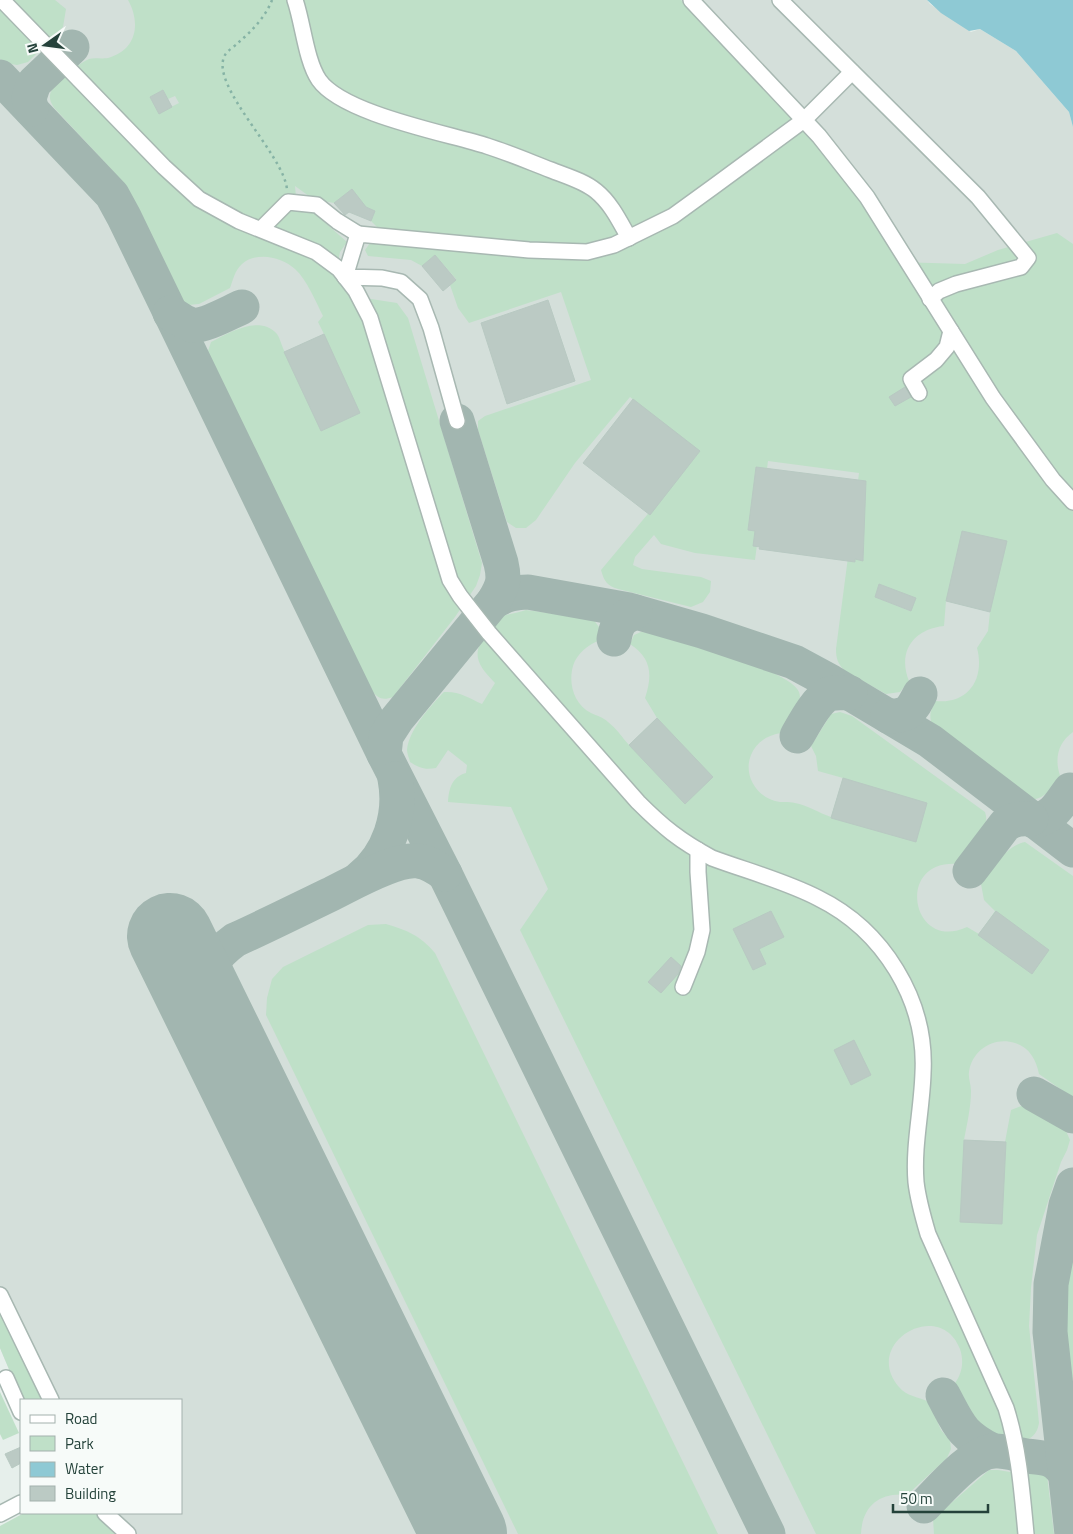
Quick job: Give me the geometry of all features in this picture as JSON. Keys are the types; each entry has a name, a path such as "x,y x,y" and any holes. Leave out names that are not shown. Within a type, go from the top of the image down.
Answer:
{"street":[{"path":"2,0 184,186 199,199 239,222 316,252 339,269 356,291 370,318 450,580 489,633 638,802 660,825 712,858 818,898 842,912 864,930 880,946 892,962 905,984 914,1006 922,1038 924,1071 916,1158 916,1182 920,1209 928,1234 1006,1408 1016,1449 1026,1534"},
{"path":"295,0 318,79 328,90 347,103 369,111 489,146 570,178 596,191 612,208 629,238"},
{"path":"691,0 819,136 866,197 993,398 1053,480 1073,502"},
{"path":"780,0 978,196 1028,258 1021,267 956,284 939,291 930,299"},
{"path":"261,230 288,202 317,205 337,222 358,234 529,250 587,252 614,245 673,216 804,120 852,72"},
{"path":"345,277 358,234"},
{"path":"345,277 382,278 401,282 420,300 431,328 457,421"},
{"path":"919,393 911,379 936,360 947,347 951,331"},
{"path":"683,987 697,952 702,930 698,850"},
{"path":"0,1295 51,1399"},
{"path":"2,1376 20,1410"},
{"path":"0,1514 20,1504"},
{"path":"106,1514 128,1534"}],"path":[{"path":"272,0 269,7 249,33 225,55 222,70 246,118 269,148 286,182 288,202"}],"shaded area":[{"path":"0,0 927,0 971,32 980,29 1016,51 1069,112 1073,127 1073,1534 81,1534 71,1514 182,1514 182,1399 22,1399 0,1348"}],"green space":[{"path":"0,0 55,0 66,9 63,27 28,62 17,65 6,63 0,59"},
{"path":"128,0 681,0 781,104 829,160 876,222 898,262 965,264 998,250 1057,233 1073,244 1073,732 1063,741 1058,753 1061,778 1041,797 1037,799 1026,798 932,725 931,713 936,701 948,701 957,698 972,687 979,669 977,648 988,631 990,612 946,601 944,626 924,632 911,643 905,660 909,681 900,692 886,694 845,671 841,666 837,659 836,649 859,473 768,461 755,560 695,553 661,544 654,535 635,557 633,565 642,569 701,577 711,581 710,592 703,602 691,607 614,588 603,577 601,570 698,454 630,397 575,463 536,520 526,528 516,528 507,522 478,430 478,421 485,416 591,380 561,292 469,323 458,308 450,285 456,279 435,255 422,266 411,260 368,256 365,250 370,243 392,242 371,221 375,211 359,205 362,202 352,189 334,203 313,199 295,186 296,197 347,242 340,252 335,279 371,299 397,303 408,318 482,563 476,586 455,617 393,697 383,699 376,695 371,690 211,364 208,351 211,342 235,330 253,325 270,328 277,334 285,352 324,334 318,322 323,316 311,291 290,265 269,257 262,257 248,260 242,264 236,272 230,288 199,304 188,305 179,298 130,195 113,171 53,107 51,102 50,95 55,86 79,65 89,59 111,57 127,47 134,33 135,25 132,8","holes":["163,90 168,99 175,96 179,103 159,113 150,97","879,584 915,598 910,611 875,597"]},
{"path":"526,610 593,619 599,627 600,640 591,644 575,661 571,680 574,693 585,709 606,720 629,745 657,718 645,698 649,681 646,661 637,649 630,644 634,635 641,632 655,633 710,649 757,666 792,683 799,692 800,697 797,708 781,733 763,740 756,746 751,755 749,762 750,777 757,789 768,798 778,802 800,804 831,817 843,778 818,771 816,756 811,746 831,714 840,712 852,716 985,812 985,826 973,847 957,864 937,867 924,876 918,889 918,904 923,917 933,928 948,932 967,927 979,934 995,911 984,900 981,884 1005,853 1018,844 1025,842 1073,876 1073,1098 1039,1074 1034,1059 1025,1048 1007,1041 992,1043 979,1051 971,1064 969,1074 971,1088 969,1116 964,1140 1005,1142 1011,1110 1024,1105 1066,1131 1070,1140 1037,1235 1031,1288 1029,1326 1038,1427 1034,1435 1023,1442 995,1435 968,1415 951,1388 960,1375 962,1360 960,1349 950,1334 937,1327 922,1327 908,1332 896,1342 890,1355 890,1371 902,1390 929,1402 941,1430 950,1440 951,1449 947,1458 907,1495 889,1496 874,1503 865,1516 861,1534 816,1534 520,930 548,889 511,807 448,802 449,792 454,780 466,773 467,765 448,750 436,768 422,768 410,762 407,750 411,735 427,711 444,692 459,694 482,704 495,683 484,671 478,659 482,640 499,617"},
{"path":"386,924 413,934 435,953 718,1534 518,1534 266,1015 267,998 272,979 283,967 368,925"},
{"path":"1073,1244 1073,1402 1067,1343 1067,1303"},
{"path":"0,1310 44,1399 22,1399 0,1348"},
{"path":"0,1392 19,1433 3,1440 0,1434"},
{"path":"989,1470 1047,1475 1054,1534 934,1534 933,1519"},
{"path":"22,1514 99,1514 119,1534 0,1534 0,1526"}],"water":[{"path":"927,0 1073,0 1073,127 1069,112 1016,51 980,29 969,31 941,13"}],"building":[{"path":"163,90 172,107 159,114 150,97"},
{"path":"352,189 366,207 375,211 371,221 349,212 345,215 334,203"},
{"path":"435,255 456,280 443,291 422,266"},
{"path":"548,300 575,381 507,404 481,323"},
{"path":"324,334 360,413 321,431 284,352"},
{"path":"905,387 911,397 895,406 889,397"},
{"path":"633,399 700,451 650,515 583,463"},
{"path":"756,467 866,481 863,561 855,559 855,562 759,549 760,547 753,546 755,531 748,530"},
{"path":"962,531 1007,541 990,612 946,601"},
{"path":"879,584 916,598 911,611 875,597"},
{"path":"657,718 713,777 685,804 629,745"},
{"path":"843,778 927,803 916,842 831,818"},
{"path":"771,911 784,937 759,949 766,964 753,970 733,929"},
{"path":"996,911 1049,950 1032,974 978,935"},
{"path":"671,957 681,966 678,974 661,993 648,982"},
{"path":"854,1040 871,1075 851,1085 834,1050"},
{"path":"964,1140 1006,1142 1002,1224 960,1222"},
{"path":"20,1447 20,1464 12,1468 5,1454"}],"taxiway":[{"path":"31,109 29,98 34,83 72,47"},
{"path":"0,77 112,195 124,217 384,754 445,874 768,1534"},
{"path":"170,313 186,323 197,325 210,322 242,307"},
{"path":"384,754 386,736 397,719 494,601 502,583 501,563 457,421"},
{"path":"494,601 510,594 528,592 629,610 702,631 794,662 930,741 1073,850"},
{"path":"614,639 620,622 635,612"},
{"path":"797,736 811,712 824,697 832,693 850,693"},
{"path":"888,716 905,714 914,705 920,694"},
{"path":"360,878 379,858 391,833 397,806 395,779"},
{"path":"1034,821 1047,817 1070,790"},
{"path":"970,871 1005,825 1018,819 1031,819"},
{"path":"201,999 205,980 211,965 220,953 235,940 373,873 397,864 418,861 433,866 445,874"},
{"path":"1034,1094 1073,1116"},
{"path":"1072,1534 1050,1332 1051,1284 1066,1205 1073,1185"},
{"path":"943,1395 967,1434 993,1451"},
{"path":"924,1506 965,1466 974,1459 992,1451 1049,1459 1057,1464 1066,1474"}],"runway":[{"path":"170,936 464,1534"}]}
